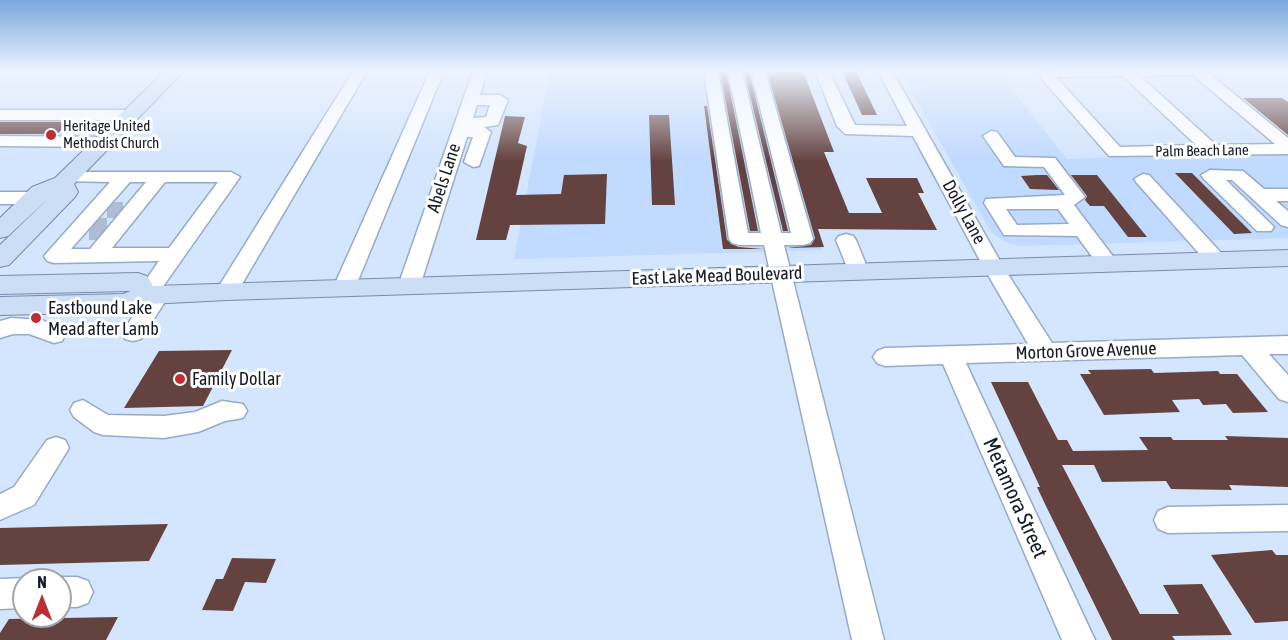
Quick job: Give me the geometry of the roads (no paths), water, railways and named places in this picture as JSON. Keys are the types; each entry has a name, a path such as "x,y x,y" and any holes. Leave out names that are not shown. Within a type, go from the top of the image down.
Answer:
{"main road":[{"path":"0,231 40,192 66,180 145,101"},
{"path":"0,259 67,192 66,180"},
{"name":"East Lake Mead Boulevard","path":"0,306 126,303 153,294 228,291 1288,258"},
{"path":"0,285 138,282 153,294"}],"street":[{"path":"228,291 342,101"},
{"path":"344,288 424,101"},
{"name":"Abels Lane","path":"408,286 470,101"},
{"path":"461,127 492,122 500,101"},
{"path":"716,101 739,239 803,239 766,101"},
{"path":"741,101 780,274 868,640"},
{"path":"834,101 845,126 850,130 918,131"},
{"name":"Dolly Lane","path":"901,101 994,267 1045,352"},
{"name":"Palm Beach Lane","path":"1068,101 1115,152 1288,148"},
{"path":"1159,101 1212,151"},
{"path":"1232,101 1288,148"},
{"path":"0,115 131,115"},
{"path":"719,118 770,117"},
{"path":"461,127 483,132 474,162"},
{"path":"991,136 1010,162 1044,155 1076,197 1073,216"},
{"path":"0,141 105,142"},
{"path":"1264,228 1210,175 1237,175 1288,221"},
{"path":"66,180 125,177 231,177 175,254 133,333"},
{"path":"106,221 125,177"},
{"path":"106,221 159,178"},
{"path":"1143,179 1217,261"},
{"path":"1260,195 1288,195"},
{"path":"0,198 34,198"},
{"path":"1073,216 1011,231 993,203 1073,216 1108,264"},
{"path":"106,221 175,254"},
{"path":"846,240 859,272"},
{"path":"0,332 25,336 47,333"},
{"name":"Morton Grove Avenue","path":"885,357 1288,345"},
{"path":"1248,346 1288,392"},
{"name":"Metamora Street","path":"951,356 1079,640"},
{"path":"83,411 103,425 164,427 198,422 222,411 234,411"},
{"path":"0,507 24,495 56,448"},
{"path":"1168,520 1288,518"}],"tunnel":[{"path":"107,210 123,210"},
{"path":"89,229 107,229"}],"place":[{"name":"Heritage United Methodist Church","path":"51,135"},
{"name":"Eastbound Lake Mead after Lamb","path":"36,318"},
{"name":"Family Dollar","path":"180,379"}]}
